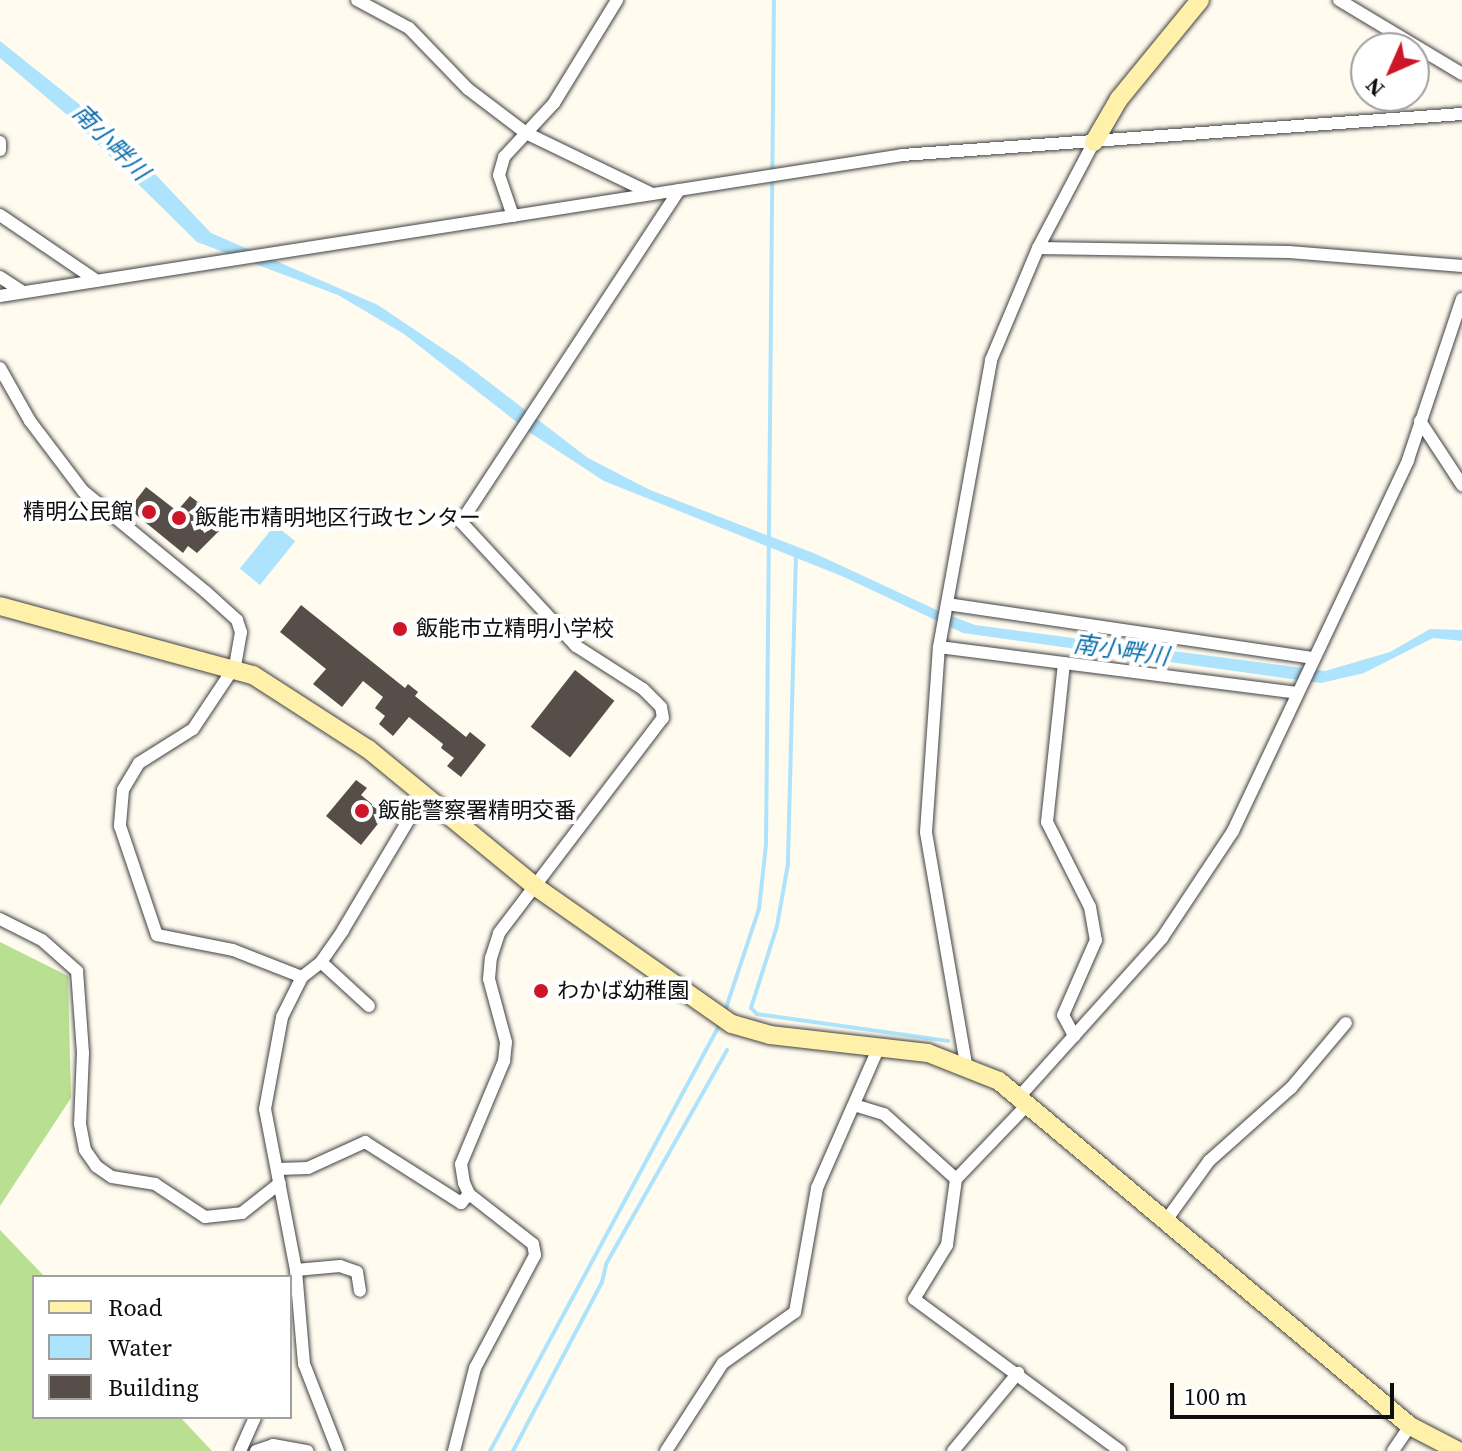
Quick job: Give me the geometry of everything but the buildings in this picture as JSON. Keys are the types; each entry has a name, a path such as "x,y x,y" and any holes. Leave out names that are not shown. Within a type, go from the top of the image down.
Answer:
{"street":[{"path":"357,0 409,28 468,89 526,133 652,194"},
{"path":"513,216 499,175 504,157 554,103 617,0"},
{"path":"966,1064 926,832 940,641 991,360 1038,248 1094,142 1119,99 1200,0"},
{"path":"1339,0 1462,74"},
{"path":"0,296 902,155 1462,114"},
{"path":"0,142 0,150"},
{"path":"454,1451 475,1368 535,1255 525,1236 469,1194 461,1164 504,1061 506,1042 489,979 491,958 499,933 663,718 661,707 643,689 576,646 461,522 679,190"},
{"path":"0,215 97,281"},
{"path":"1038,248 1289,252 1462,266"},
{"path":"0,277 23,292"},
{"path":"1120,1451 1018,1373 939,1322 914,1299 947,1245 956,1179 1074,1036 1162,938 1233,831 1311,660 1408,460 1420,421 1456,336 1462,299"},
{"path":"0,368 30,421 83,491 237,620 241,632 235,666 193,729 139,763 123,790 120,826 157,935 233,950 302,977"},
{"path":"1420,421 1462,485"},
{"path":"0,606 86,633 235,666 350,735 536,887 732,1024 770,1035 879,1047 966,1064 1024,1100 1410,1426 1458,1451"},
{"path":"946,606 1311,660"},
{"path":"940,641 1064,663 1298,690"},
{"path":"1064,663 1047,822 1090,907 1096,940 1063,1015 1074,1036"},
{"path":"338,1451 304,1364 296,1270 279,1169 265,1109 282,1017 302,977 321,962 424,794"},
{"path":"0,919 42,940 77,971 83,1053 80,1124 85,1150 96,1166 112,1177 155,1184 205,1217 242,1213 280,1183"},
{"path":"321,962 369,1006"},
{"path":"1167,1219 1209,1161 1291,1088 1346,1023"},
{"path":"666,1451 723,1363 795,1312 817,1188 879,1047"},
{"path":"854,1105 884,1114 956,1179"},
{"path":"279,1169 308,1168 365,1142 461,1203 469,1194"},
{"path":"296,1270 340,1266 357,1272 360,1291"},
{"path":"292,1331 298,1316"},
{"path":"953,1451 1018,1373"},
{"path":"240,1451 254,1419"},
{"path":"1393,1451 1410,1426"},
{"path":"256,1451 273,1445 307,1451"}],"green space":[{"path":"0,942 68,976 71,1098 0,1206"},
{"path":"0,1230 43,1275 32,1275 32,1419 182,1419 212,1451 0,1451"}],"water":[{"name":"南小畔川","path":"0,41 119,136 211,233 378,305 464,363 588,458 650,490 816,554 941,612 975,625 1325,671 1390,652 1430,629 1462,630 1462,641 1433,638 1364,673 1321,683 963,633 844,577 604,481 532,434 404,334 338,295 197,242 72,119 0,58"},
{"path":"275,525 295,541 260,585 240,569"}],"waterway":[{"path":"726,1008 759,909 766,845 774,0"},
{"path":"796,553 788,864 777,926 751,1008 757,1014 948,1041"},
{"path":"490,1451 718,1027"},
{"path":"513,1451 602,1282 606,1264 727,1050"}],"place":[{"name":"精明公民館","path":"149,512"},
{"name":"飯能市精明地区行政センター","path":"179,518"},
{"name":"飯能市立精明小学校","path":"400,629"},
{"name":"飯能警察署精明交番","path":"362,811"},
{"name":"わかば幼稚園","path":"541,991"}]}
